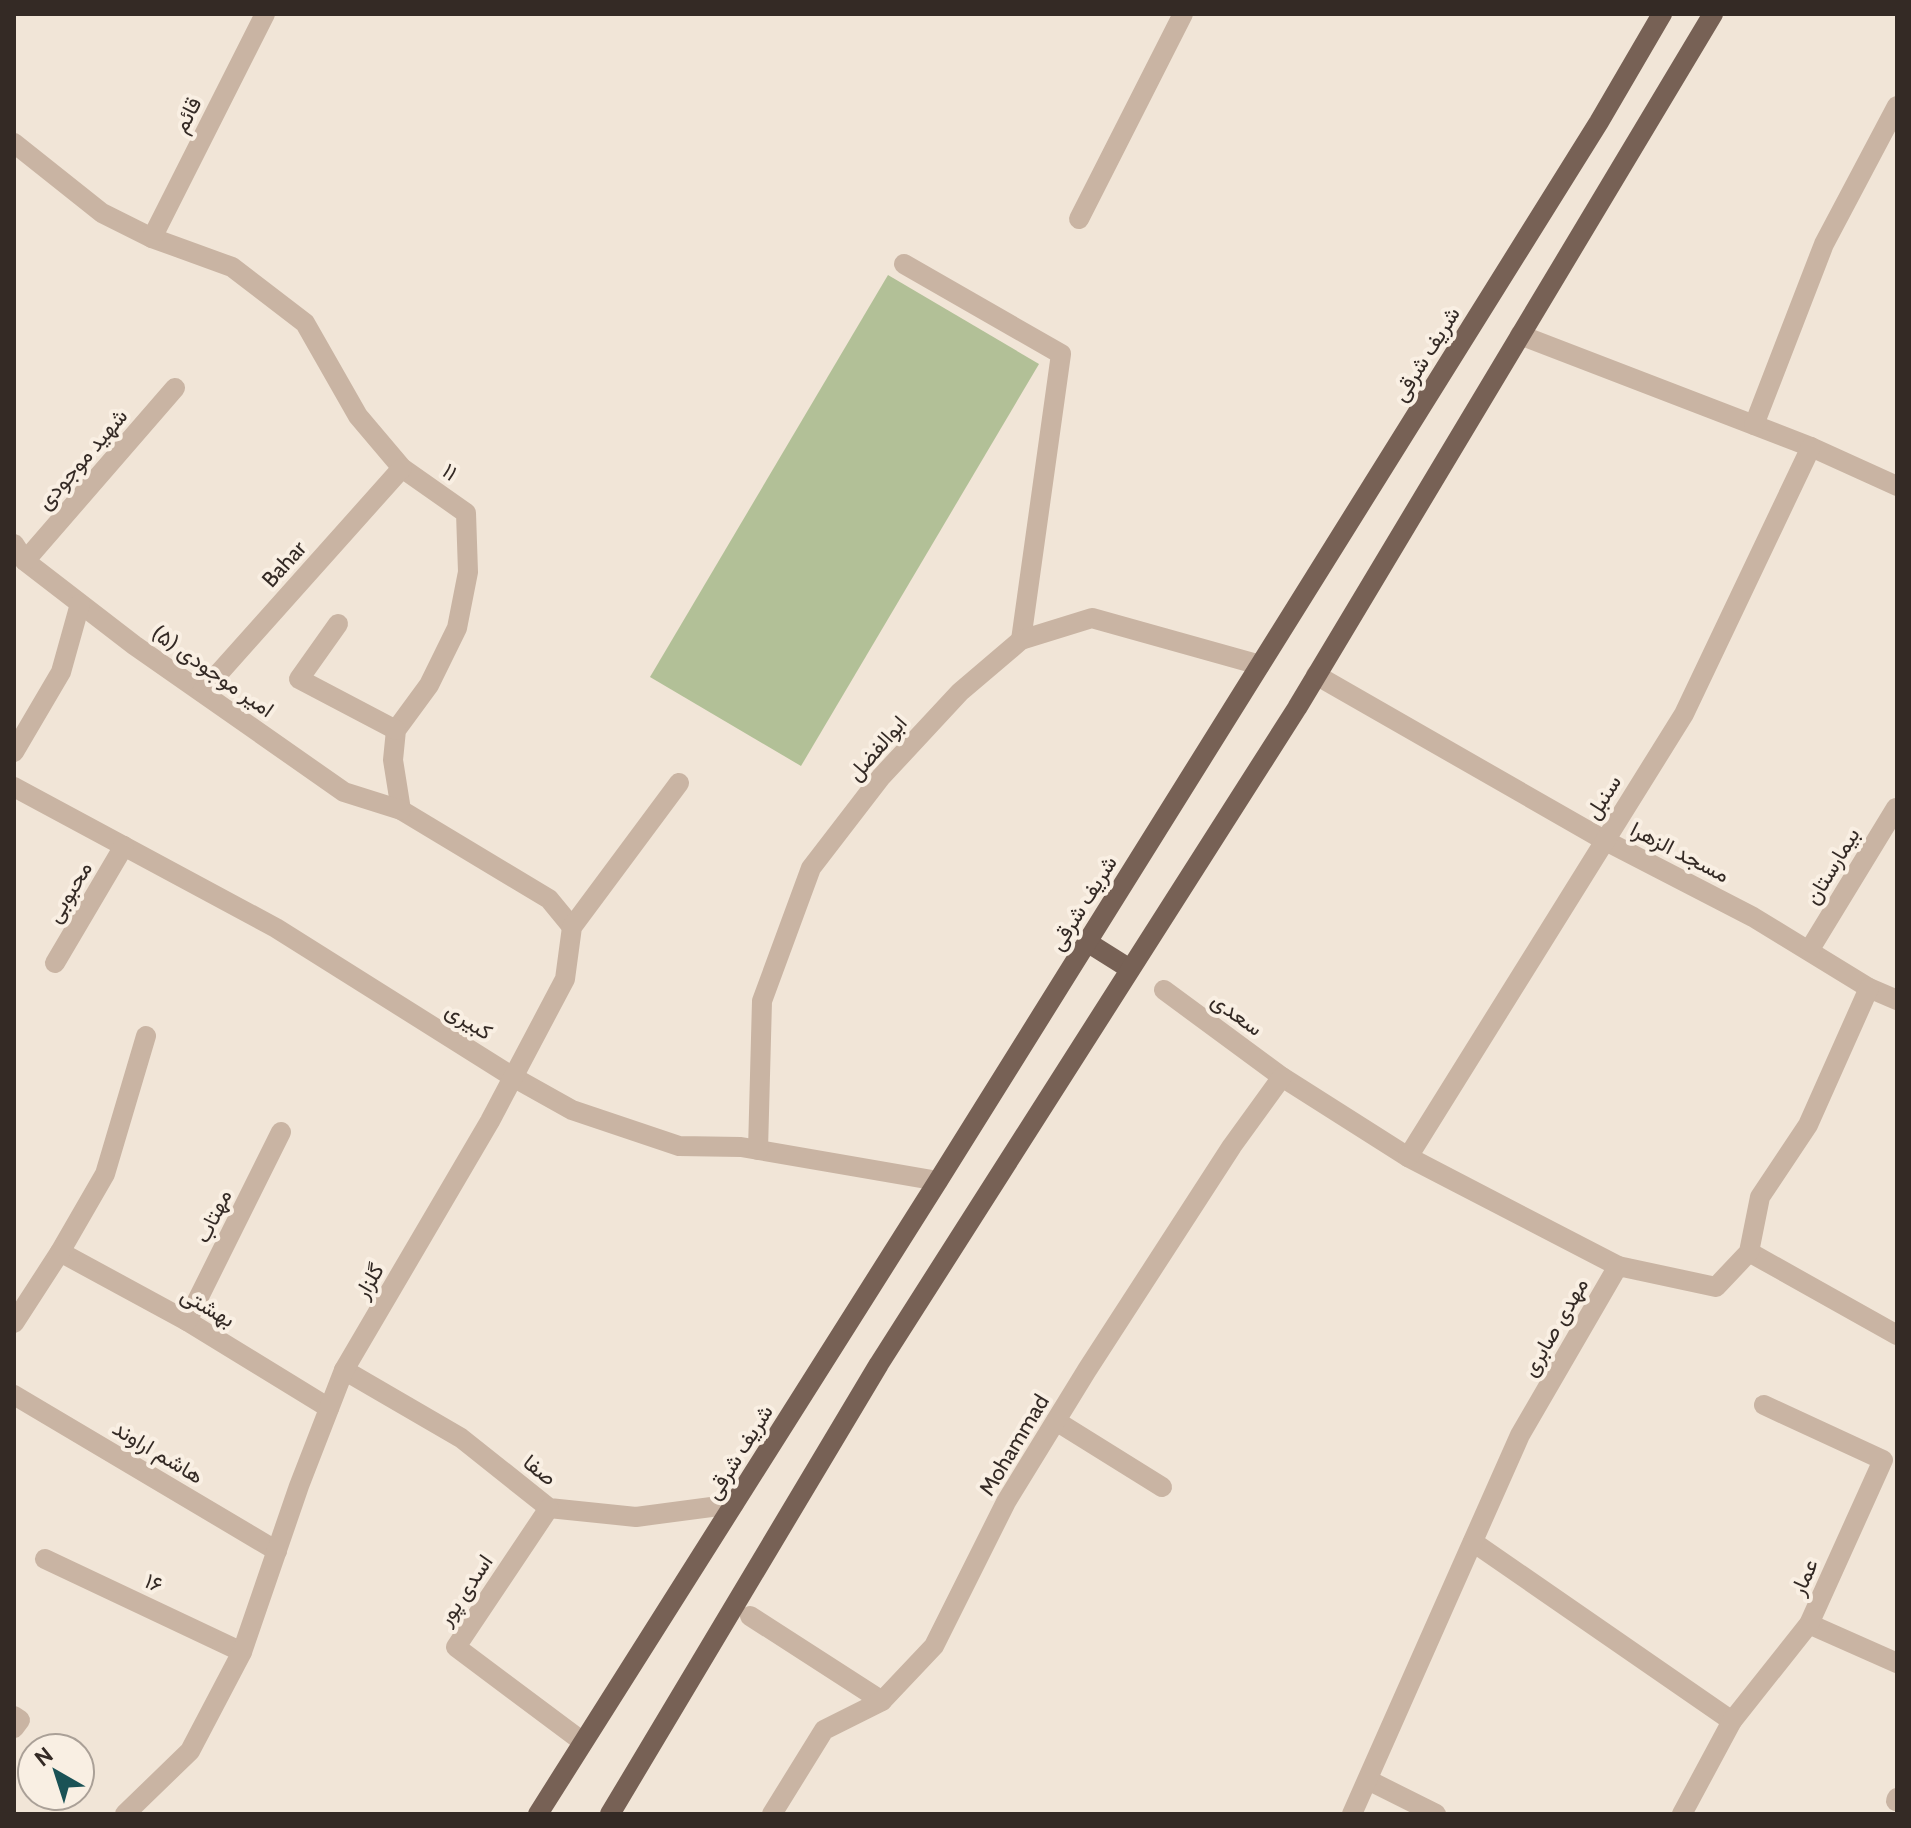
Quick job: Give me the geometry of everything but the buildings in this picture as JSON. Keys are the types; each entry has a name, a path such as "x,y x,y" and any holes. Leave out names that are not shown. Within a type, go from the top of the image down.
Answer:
{"main road":[{"name":"شریف شرقی","path":"538,1814 938,1181 1599,122 1662,14"},
{"path":"610,1814 879,1364 1316,675 1713,14"},
{"path":"1087,942 1130,969"}],"street":[{"name":"قائم","path":"152,238 265,14"},
{"path":"1079,219 1183,14"},
{"path":"1754,425 1824,244 1897,106"},
{"name":"۱۱","path":"14,143 102,213 152,238 232,267 305,323 358,416 402,468 466,513 468,572 457,628 429,685 396,730"},
{"path":"904,264 1061,354 1021,640"},
{"path":"1520,335 1811,447 1897,486"},
{"name":"شهید موجودی","path":"19,552 175,388"},
{"name":"سنبل","path":"1408,1157 1684,714 1811,447"},
{"name":"Bahar","path":"202,692 402,468"},
{"name":"امیر موجودی (۵)","path":"19,552 80,604 344,792 401,810"},
{"path":"14,752 21,723 61,672 80,604"},
{"name":"ابوالفضل","path":"758,1150 762,1001 811,868 881,777 960,692 1021,640 1092,618 1260,665"},
{"path":"338,624 299,679 396,730 393,760 401,810 549,899 572,927"},
{"name":"مسجد الزهرا","path":"1316,675 1604,840 1753,917 1810,949 1869,988 1897,1000"},
{"name":"گلزار","path":"125,1814 190,1751 242,1652 344,1370 513,1077 565,979 572,927 679,783"},
{"name":"کبیری","path":"14,787 276,928 513,1077 572,1110 679,1146 741,1147 938,1181"},
{"name":"بیمارستان","path":"1810,949 1896,808"},
{"name":"محبوبی","path":"55,963 124,846"},
{"path":"1869,988 1808,1125 1760,1197 1749,1252 1897,1335"},
{"name":"سعدی","path":"1164,990 1282,1077 1408,1157 1618,1266"},
{"path":"16,1315 60,1252 105,1174 146,1036"},
{"name":"Mohammad","path":"772,1814 824,1730 882,1701 934,1646 1006,1502 1232,1146 1282,1077"},
{"name":"مهتاب","path":"187,1321 281,1132"},
{"name":"بهشتی","path":"60,1252 187,1321 329,1408"},
{"name":"مهدی صابری","path":"1352,1814 1520,1435 1618,1266 1716,1287 1749,1252"},
{"name":"صفا","path":"344,1370 461,1438 549,1508 636,1517 734,1504"},
{"name":"هاشم اراوند","path":"14,1395 277,1551"},
{"name":"عمار","path":"1682,1814 1732,1721 1809,1624 1883,1460 1764,1405"},
{"path":"1056,1421 1162,1487"},
{"name":"اسدی پور","path":"549,1508 456,1647 583,1742"},
{"path":"1473,1542 1732,1721"},
{"name":"۱۶","path":"45,1559 242,1652"},
{"path":"750,1616 882,1701"},
{"path":"1809,1624 1897,1663"},
{"path":"14,1716 20,1720 14,1728"},
{"path":"1368,1780 1436,1814"}],"green space":[{"path":"888,275 1039,364 801,766 650,677"}]}
